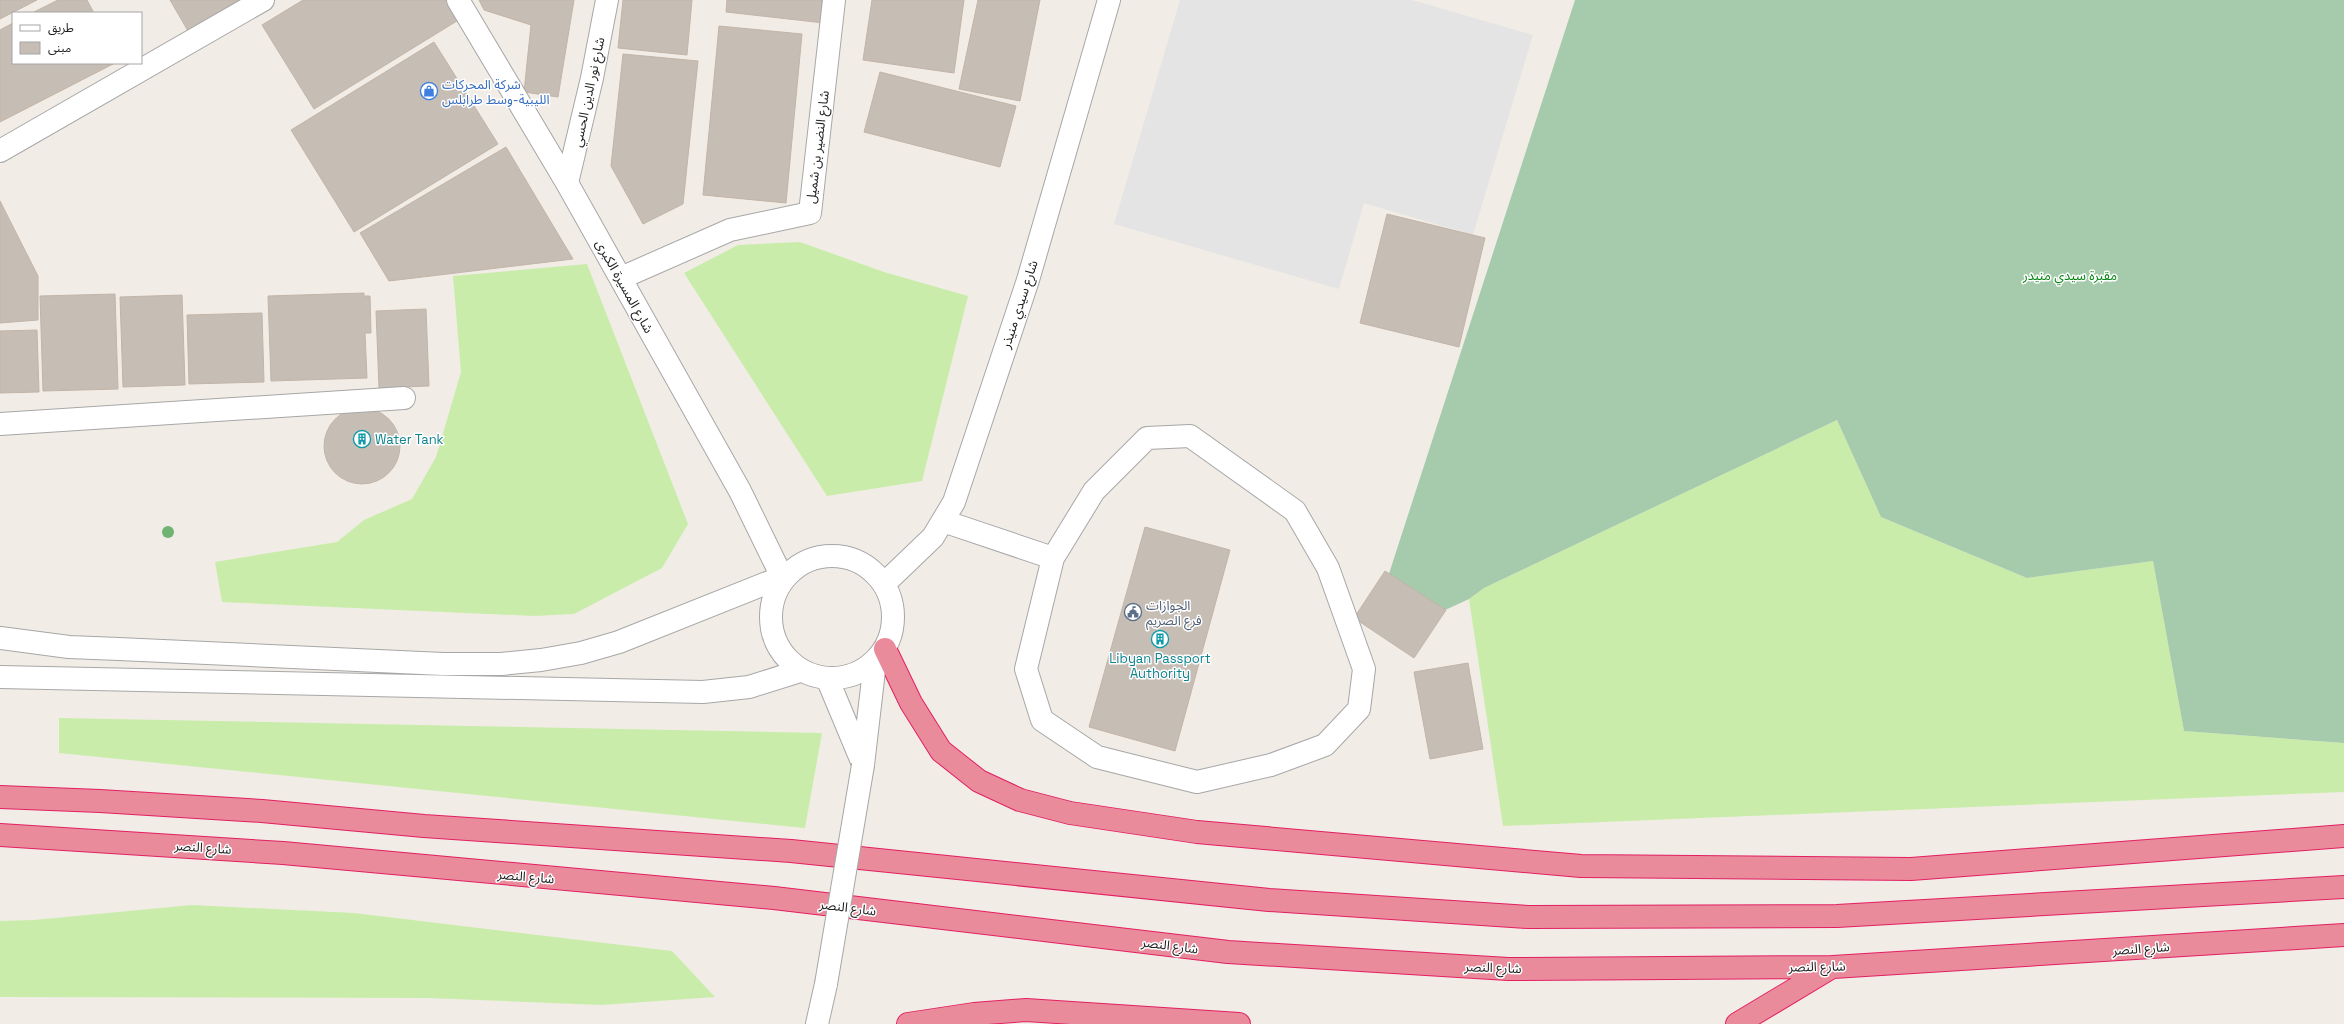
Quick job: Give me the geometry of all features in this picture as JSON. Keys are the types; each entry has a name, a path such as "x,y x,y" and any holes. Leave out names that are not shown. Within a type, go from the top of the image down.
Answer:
{"highway":[{"path":"880,655 941,751 979,781 1020,800 1070,813 1197,832 1580,866 1904,869 2344,836"},
{"path":"0,797 100,801 262,811 431,826 791,851 1268,900 1528,917 1837,916 2344,887"},
{"name":"شارع النصر","path":"0,835 284,853 774,898 1228,952 1508,969 1833,967 2344,935"},
{"path":"1737,1024 1833,967"},
{"path":"908,1024 974,1014 1026,1010 1239,1024"}],"street":[{"path":"0,151 263,0"},
{"name":"شارع المسيرة الكبرى","path":"458,0 567,183 621,278 740,491 782,577"},
{"name":"شارع نور الدين الحسي","path":"567,183 592,78 607,0"},
{"name":"شارع النضير بن شميل","path":"621,278 730,230 810,214 834,0"},
{"name":"شارع سيدي منيذر","path":"884,584 933,537 954,502 1028,280 1109,0"},
{"path":"0,424 404,398"},
{"path":"1190,436 1295,511 1328,568 1364,669 1359,710 1325,745 1271,765 1197,782 1097,757 1042,720 1026,669 1053,558 1094,491 1147,438 1190,436"},
{"path":"943,521 1053,558"},
{"path":"0,638 98,648 501,664 581,654 619,642 782,577 807,560 830,555 853,558 872,570 884,584 893,604 893,627 880,655 826,984 817,1024"},
{"path":"782,577 771,605 770,623 775,645 784,658 800,671 827,678 847,676 862,670 880,655"},
{"path":"0,677 702,692 722,691 749,686 800,671"},
{"path":"827,678 863,765"}],"green space":[{"name":"مقبرة سيدي منيدر","path":"1575,0 2344,0 2344,743 2184,731 2153,561 2027,578 1881,517 1837,420 1484,588 1469,599 1430,617 1385,586"},
{"path":"800,242 884,272 968,296 922,481 827,496 684,273 738,245"},
{"path":"587,264 688,524 662,568 574,614 534,616 222,602 215,562 337,542 364,520 412,499 436,457 461,372 453,276"},
{"path":"1837,420 1881,517 2027,578 2153,561 2184,731 2344,743 2344,792 1503,826 1469,599 1484,588"},
{"path":"59,718 822,733 805,828 59,753"},
{"path":"192,905 354,913 672,951 715,997 601,1005 428,998 0,997 0,921 34,920"}],"shaded area":[{"path":"1180,0 1412,0 1533,35 1473,235 1364,203 1339,289 1114,224"}],"building":[{"path":"0,0 37,0 12,12 0,19"},
{"path":"58,0 87,0 93,12 34,12"},
{"path":"170,0 242,0 188,31"},
{"path":"303,0 454,0 465,16 314,109 262,25"},
{"path":"479,0 574,0 558,97 524,92 531,25 484,10"},
{"path":"623,0 692,0 687,55 618,48"},
{"path":"727,0 827,0 824,23 726,12"},
{"path":"872,0 964,0 954,73 863,60"},
{"path":"978,0 1040,0 1020,101 959,89"},
{"path":"12,24 12,64 113,64 0,122 0,30"},
{"path":"719,26 802,34 786,203 703,195"},
{"path":"434,42 498,144 354,232 291,130"},
{"path":"623,54 698,61 683,204 643,224 611,166"},
{"path":"880,72 1016,106 1000,167 864,132"},
{"path":"506,147 573,259 389,281 360,233"},
{"path":"0,201 38,276 38,320 0,323"},
{"path":"1387,214 1485,238 1459,347 1360,323"},
{"path":"364,293 364,296 370,296 371,333 365,333 367,378 271,381 268,296"},
{"path":"115,294 118,389 43,391 40,296"},
{"path":"182,295 185,385 123,387 120,297"},
{"path":"426,309 429,386 379,388 376,311"},
{"path":"262,313 264,382 189,384 187,315"},
{"path":"37,330 39,392 0,393 0,331"},
{"name":"Water Tank","path":"355,408 369,408 383,414 394,425 400,439 400,453 397,461 389,473 383,478 369,484 355,484 341,478 330,467 324,453 324,439 330,425 341,414"},
{"name":"Libyan Passport Authority","path":"1145,527 1230,550 1175,751 1089,727"},
{"path":"1385,571 1446,610 1414,658 1354,618"},
{"path":"1468,663 1483,749 1430,759 1414,672"}],"place":[{"name":"شركة المحركات الليبية-وسط طرابلس","path":"429,91"},
{"name":"Water Tank","path":"362,439"},
{"name":"الجوازات فرع الصريم","path":"1133,612"},
{"name":"Libyan Passport Authority","path":"1160,639"}]}
